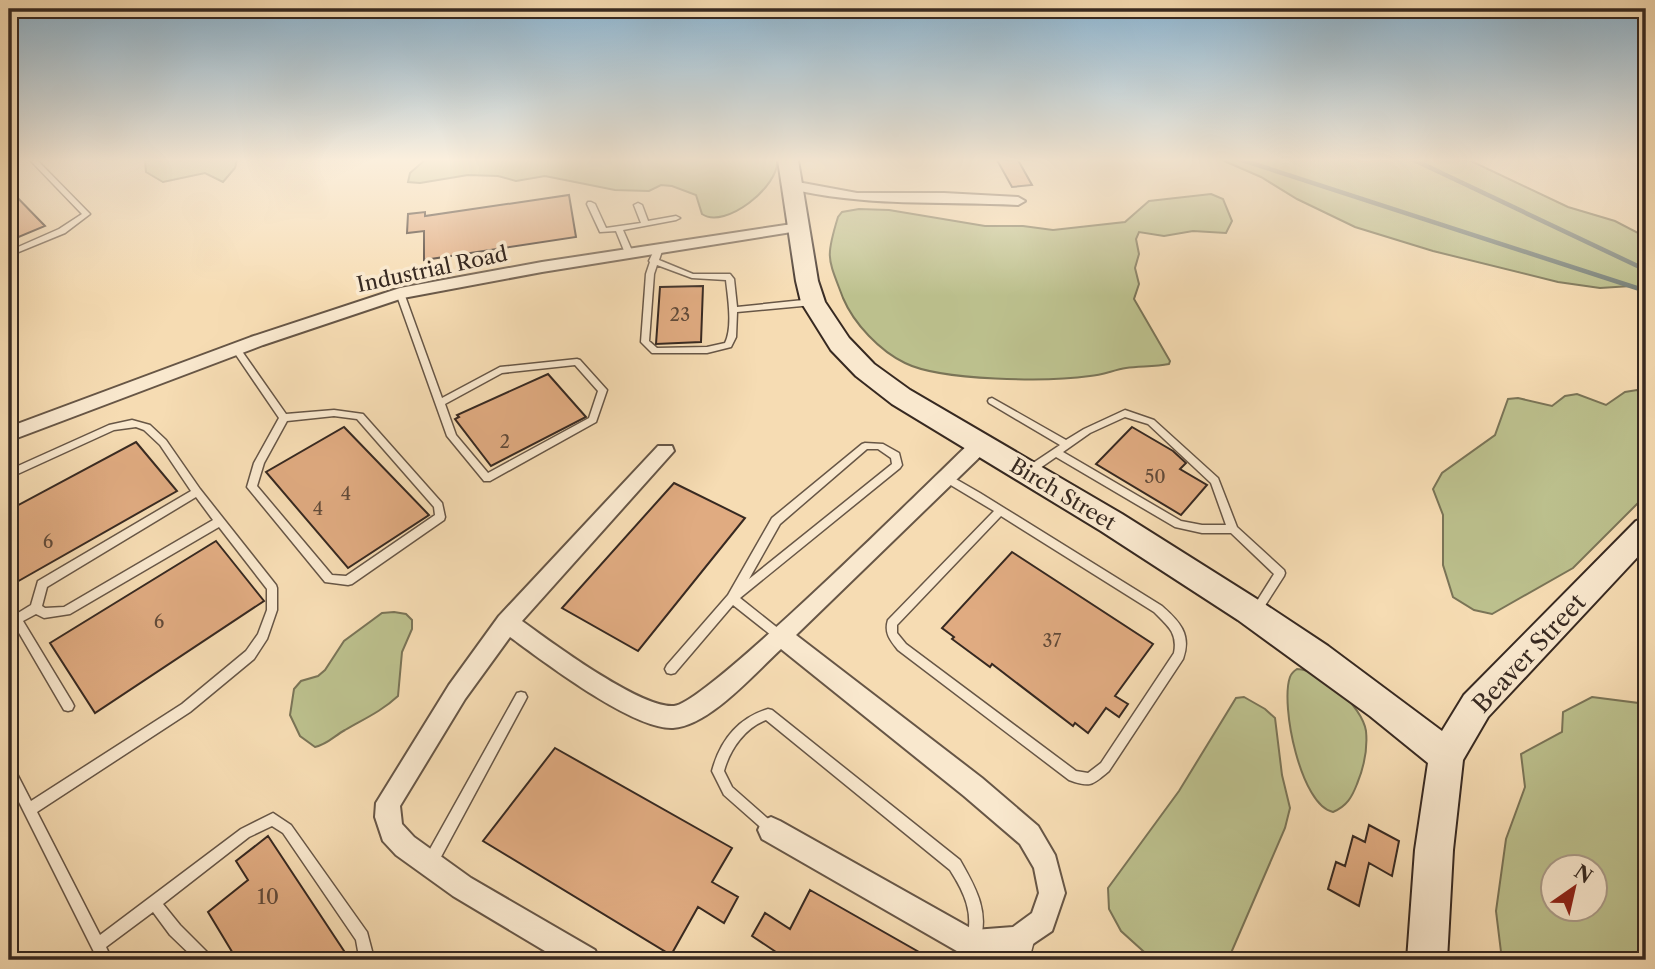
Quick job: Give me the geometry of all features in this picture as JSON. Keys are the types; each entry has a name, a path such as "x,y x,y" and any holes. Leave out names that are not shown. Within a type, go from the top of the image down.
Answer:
{"street":[{"name":"Birch Street","path":"795,205 813,302 839,344 865,369 901,397 1186,568 1303,645 1386,705 1446,756"},
{"name":"Industrial Road","path":"9,434 236,349 400,293 629,253 656,255 799,227"},
{"path":"507,624 626,699 653,713 673,718 705,702 779,636 981,444"},
{"path":"584,960 462,887 405,846 392,832 387,817 388,803 457,692 507,624 665,451"},
{"name":"Beaver Street","path":"1427,960 1434,850 1446,756 1476,705 1646,529"},
{"path":"771,830 972,944 1018,940 1043,922 1052,893 1046,864 1029,835 779,636"}],"lane":[{"path":"9,254 62,231 86,214 77,205"},
{"path":"592,205 603,230 676,218"},
{"path":"638,205 645,224"},
{"path":"619,229 629,253"},
{"path":"656,255 692,276 727,276 730,279 733,310 732,337 728,345 707,350 665,353 654,351 645,342 656,255"},
{"path":"400,293 452,436 487,478 593,420 603,390 578,362 500,370 440,402"},
{"path":"733,310 813,302"},
{"path":"236,349 284,418"},
{"path":"992,401 1067,445"},
{"path":"334,413 360,416 439,506 440,517 348,582 329,579 252,487 259,463 284,418 334,413"},
{"path":"1027,472 1087,431 1125,413 1151,422 1215,481 1233,529 1280,573 1254,613"},
{"path":"9,474 112,427 127,423 141,424 154,431 219,522 272,588 272,610 263,636 250,655 186,708 28,810"},
{"path":"671,669 732,598 783,513 866,446 880,446 896,456 897,465 892,470 732,598"},
{"path":"1056,452 1179,524 1233,529"},
{"path":"947,478 1158,609 1178,629 1183,640 1179,655 1100,774 1090,779 1073,776 902,647 892,635 892,623 1000,512"},
{"path":"36,608 39,590 51,577 197,492"},
{"path":"36,608 44,613 66,611 219,522"},
{"path":"732,598 779,636"},
{"path":"9,607 12,622 68,705"},
{"path":"12,622 36,608"},
{"path":"430,864 521,697"},
{"path":"771,830 728,791 719,771 724,750 754,718 768,714 955,865 972,898 977,918 977,933 972,944"},
{"path":"9,770 105,960"},
{"path":"98,945 245,833 273,819 287,829 362,937 365,951 362,960"},
{"path":"154,903 175,930 205,960"},
{"path":"1022,960 1030,931"}],"green space":[{"path":"699,205 746,205 724,216 702,214"},
{"path":"1144,205 1226,205 1232,221 1226,233 1193,231 1164,236 1139,232 1136,239 1139,254 1135,268 1139,284 1134,299 1170,361 1169,364 1048,379 968,377 922,369 896,358 877,344 861,327 843,298 830,258 838,217 842,212 859,209 889,210 985,226 1023,226 1053,230 1125,222"},
{"path":"1310,205 1564,205 1615,221 1646,237 1646,292 1631,286 1600,288 1558,282 1433,251 1355,227"},
{"path":"1625,392 1646,392 1646,495 1573,568 1492,614 1474,610 1453,597 1443,565 1443,515 1433,489 1442,473 1495,435 1508,399 1518,398 1552,406 1565,396 1577,394 1606,405"},
{"path":"382,613 406,614 412,620 412,629 402,652 398,696 373,714 315,747 300,736 290,715 294,689 301,681 318,676 325,670 344,641"},
{"path":"1297,669 1329,682 1357,711 1366,731 1365,759 1355,789 1345,804 1333,812 1322,806 1311,792 1296,753 1288,709 1288,691 1290,676"},
{"path":"1244,697 1275,718 1282,775 1290,808 1285,828 1228,960 1153,960 1121,931 1109,909 1108,888 1179,791 1236,698"},
{"path":"1592,697 1646,704 1646,960 1502,960 1496,911 1506,839 1525,787 1521,754 1562,732 1563,712"}],"building":[{"path":"9,205 25,205 45,226 9,241"},
{"path":"499,205 571,205 576,237 424,260 424,231 407,233 408,214 425,212 425,216"},
{"path":"703,286 701,342 656,344 660,287"},
{"path":"548,374 586,417 491,466 455,419 459,417 457,415"},
{"path":"344,427 429,515 348,568 266,472"},
{"path":"1132,427 1173,451 1186,463 1180,469 1207,485 1181,515 1096,464"},
{"path":"136,442 177,491 15,583 9,573 9,510"},
{"path":"674,483 745,518 638,651 562,608"},
{"path":"216,541 264,601 95,713 50,643"},
{"path":"1012,552 1153,644 1115,696 1128,704 1119,717 1106,708 1088,733 1075,723 1073,726 992,664 990,667 952,639 954,637 942,628"},
{"path":"555,748 732,848 712,882 738,897 724,923 698,907 671,955 483,841"},
{"path":"1369,825 1399,841 1392,876 1369,863 1359,906 1328,889 1336,862 1345,866 1353,836 1365,842"},
{"path":"268,836 350,960 237,960 208,912 248,880 236,861"},
{"path":"810,890 933,960 776,960 779,954 752,936 765,913 790,929"}],"waterway":[{"path":"1381,205 1646,291"},
{"path":"1509,205 1646,270"}]}
